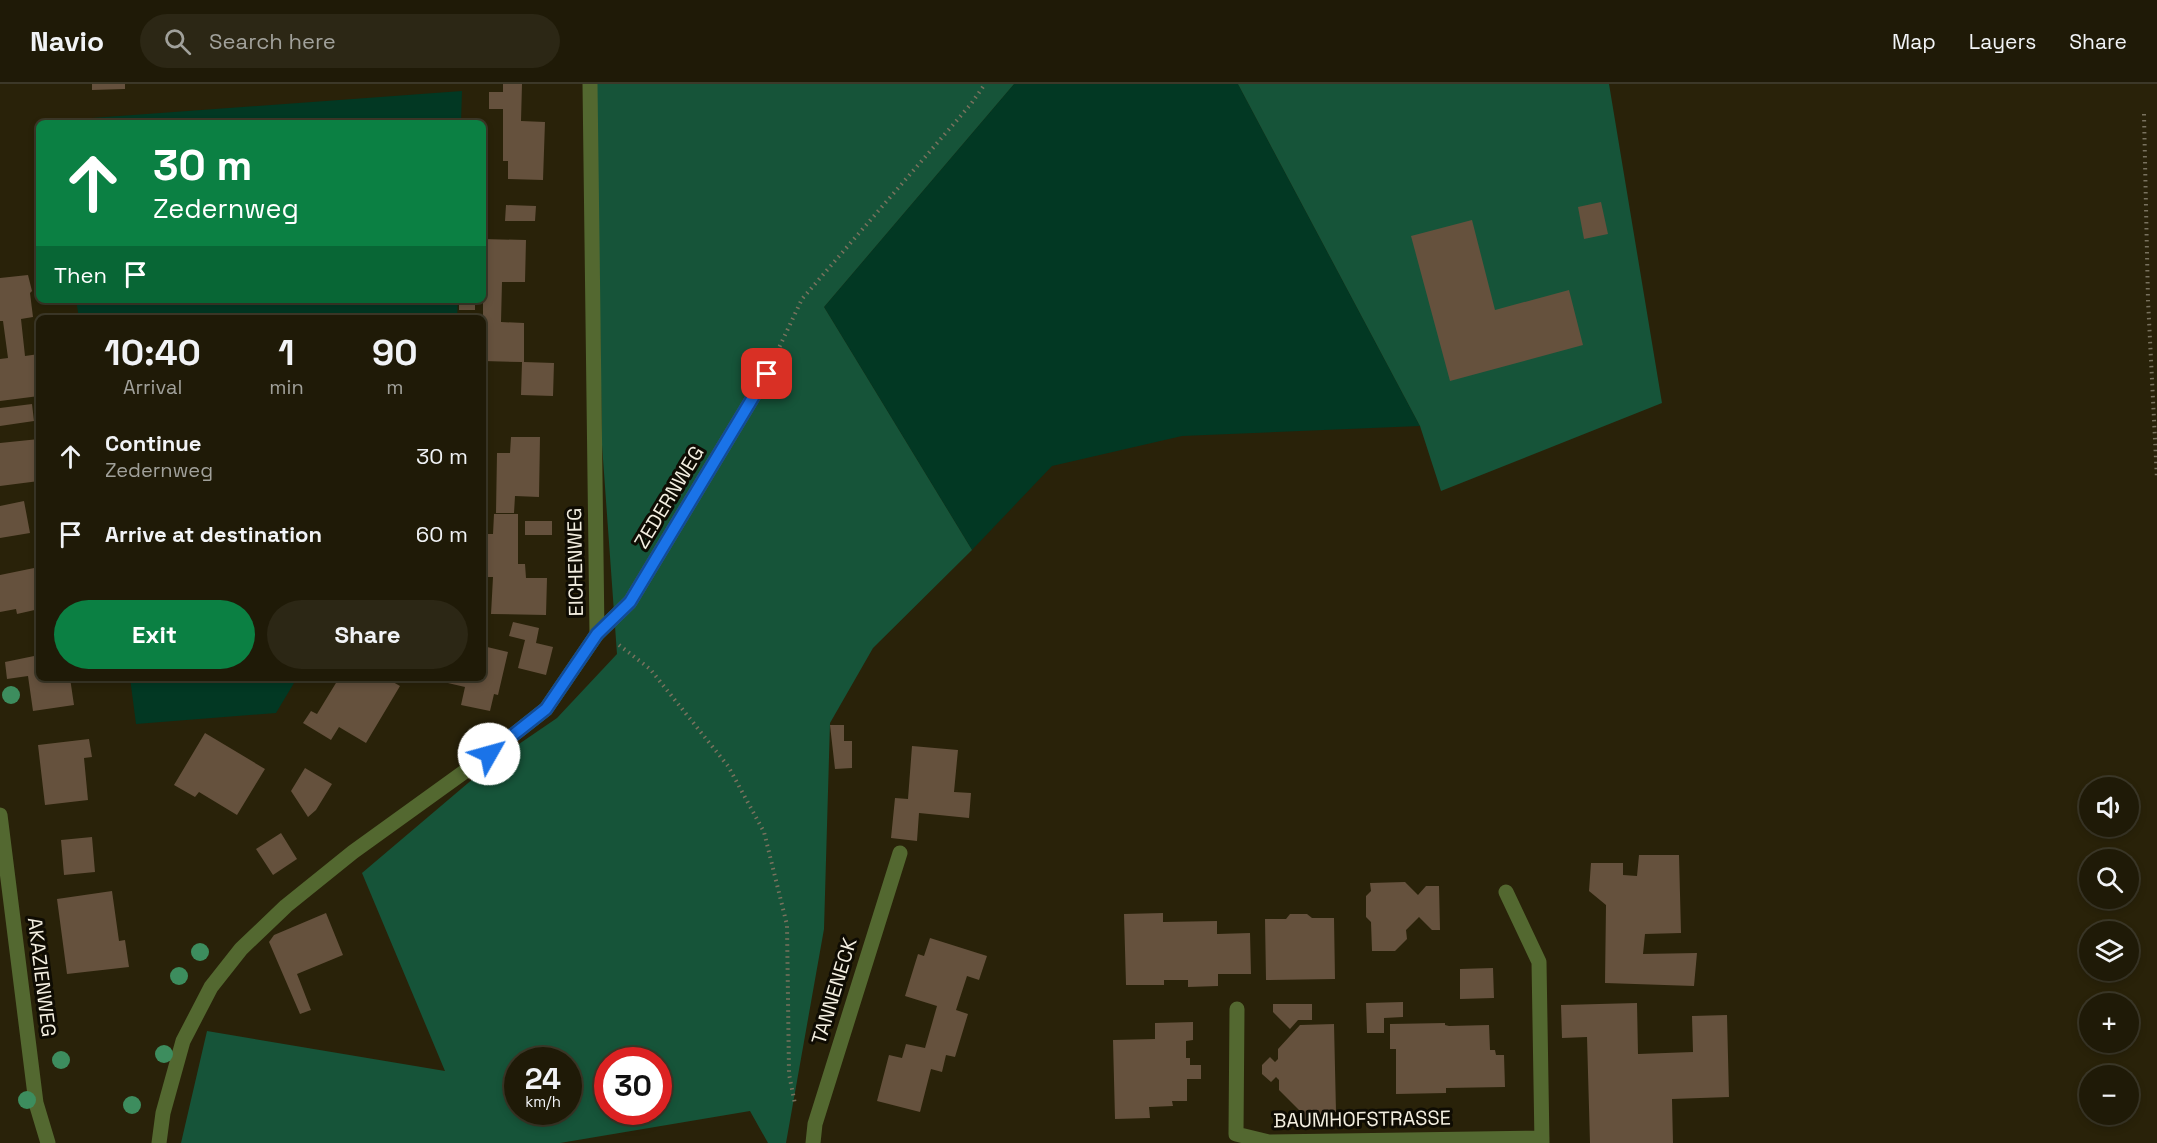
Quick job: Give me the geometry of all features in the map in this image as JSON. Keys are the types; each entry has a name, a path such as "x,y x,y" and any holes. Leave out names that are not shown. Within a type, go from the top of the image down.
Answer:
{"street":[{"name":"EICHENWEG","path":"159,1143 163,1113 183,1041 211,987 241,949 286,906 353,852 489,754 546,709 597,634 590,84"},
{"name":"ZEDERNWEG","path":"597,634 630,602 767,374"},
{"name":"AKAZIENWEG","path":"0,816 36,1104 48,1143"},
{"name":"TANNENECK","path":"813,1143 815,1124 900,854"},
{"name":"BAUMHOFSTRASSE","path":"1237,1009 1236,1134 1269,1142 1542,1140 1539,962 1506,892"}],"path":[{"path":"767,374 802,298 971,104 985,84"},
{"path":"2144,114 2148,300 2157,479"},
{"path":"597,634 617,643 650,669 728,766 764,832 787,925 789,1074 796,1108"}],"green space":[{"path":"596,84 1014,84 824,307 972,550 873,648 830,723 824,929 786,1143 768,1143 750,1111 672,1124 672,1047 594,1047 594,1125 667,1125 560,1143 181,1143 207,1031 445,1071 362,873 494,761 557,718 617,654 602,445"},
{"path":"1014,84 1238,84 1420,426 1182,436 1052,466 972,550 824,307"},
{"path":"1238,84 1609,84 1662,403 1441,491 1420,426"},
{"path":"462,91 461,120 65,120"},
{"path":"76,303 458,303 457,315 78,315"},
{"path":"130,681 295,681 276,713 136,724"}],"building":[{"path":"92,84 125,84 125,89 92,90"},
{"path":"503,84 522,84 521,121 545,122 543,180 508,179 508,161 503,161 503,109 489,109 489,92 503,92"},
{"path":"1601,202 1608,234 1584,239 1578,207"},
{"path":"506,205 536,206 535,221 505,221"},
{"path":"1472,220 1495,310 1569,290 1583,345 1450,381 1411,236"},
{"path":"486,239 526,240 525,282 502,282 501,322 524,323 524,362 554,363 553,396 521,395 522,362 486,361 486,315 483,315 483,303 486,303"},
{"path":"28,275 32,291 30,293 33,317 21,319 25,356 36,354 36,396 0,401 0,359 8,358 3,321 0,321 0,278"},
{"path":"459,303 475,303 475,310 459,310"},
{"path":"32,404 34,421 0,426 0,408"},
{"path":"511,437 540,437 539,497 515,496 514,513 496,513 497,453 510,453"},
{"path":"36,439 36,481 0,486 0,443"},
{"path":"24,501 30,533 0,538 0,506"},
{"path":"494,514 518,514 518,564 525,564 526,578 547,578 546,615 491,614 493,577 486,577 486,534 493,534"},
{"path":"525,521 552,521 552,535 525,535"},
{"path":"36,568 36,610 17,614 16,609 0,612 0,575"},
{"path":"513,622 539,628 536,643 553,647 546,675 518,668 525,640 509,636"},
{"path":"486,647 508,652 498,695 494,694 490,711 461,705 465,687 439,681 486,681"},
{"path":"36,656 36,681 70,681 74,705 33,711 28,676 7,679 5,662"},
{"path":"337,681 391,681 400,686 366,743 339,727 331,740 303,723 311,711 317,714"},
{"path":"830,725 844,725 844,741 852,741 852,768 835,769"},
{"path":"205,733 265,769 237,815 199,792 195,797 174,785"},
{"path":"89,739 92,757 84,758 88,800 45,805 38,745"},
{"path":"912,746 958,750 954,792 971,793 969,818 919,813 917,841 891,838 895,798 908,799"},
{"path":"305,768 332,784 316,810 308,817 291,791"},
{"path":"281,833 297,859 273,875 256,849"},
{"path":"92,837 95,872 64,875 61,840"},
{"path":"1639,855 1679,855 1681,933 1645,934 1643,954 1697,953 1694,986 1605,983 1606,905 1589,891 1591,863 1623,863 1623,875 1637,876"},
{"path":"1405,882 1418,895 1426,886 1439,886 1440,930 1432,930 1419,917 1406,930 1407,939 1395,951 1372,951 1371,922 1366,917 1366,896 1371,891 1370,883"},
{"path":"112,891 119,941 125,940 129,967 67,974 57,899"},
{"path":"326,913 343,955 297,974 311,1010 300,1014 269,942 274,935"},
{"path":"1163,913 1163,922 1217,921 1217,934 1250,933 1251,974 1218,974 1218,986 1188,987 1188,980 1164,980 1164,985 1126,985 1124,914"},
{"path":"1290,914 1307,914 1312,918 1334,918 1335,979 1266,980 1265,919 1286,919"},
{"path":"930,938 987,956 979,980 967,976 956,1010 968,1014 955,1057 946,1055 942,1072 931,1069 920,1112 877,1101 889,1055 902,1058 906,1044 925,1048 937,1006 905,996 918,954 924,956"},
{"path":"1493,968 1494,998 1460,999 1460,969"},
{"path":"1403,1002 1403,1017 1384,1018 1384,1033 1367,1033 1366,1003"},
{"path":"1637,1003 1638,1054 1693,1052 1692,1016 1727,1015 1729,1097 1672,1099 1673,1143 1590,1143 1587,1037 1562,1038 1561,1005"},
{"path":"1273,1004 1312,1004 1312,1020 1298,1020 1290,1029 1273,1012"},
{"path":"1193,1022 1193,1040 1186,1041 1186,1058 1190,1058 1190,1065 1201,1065 1201,1079 1187,1079 1187,1101 1172,1101 1173,1106 1149,1107 1150,1118 1115,1119 1113,1040 1155,1039 1155,1023"},
{"path":"1445,1023 1449,1026 1489,1025 1490,1050 1495,1050 1496,1055 1504,1055 1505,1087 1446,1088 1446,1093 1396,1094 1396,1049 1390,1049 1390,1024"},
{"path":"1334,1024 1336,1112 1328,1112 1328,1119 1302,1120 1302,1113 1279,1090 1279,1080 1276,1077 1271,1082 1262,1074 1262,1065 1270,1057 1275,1062 1278,1059 1278,1049 1300,1025"}],"route":[{"path":"489,754 546,709 597,634 630,602 767,374"}]}
